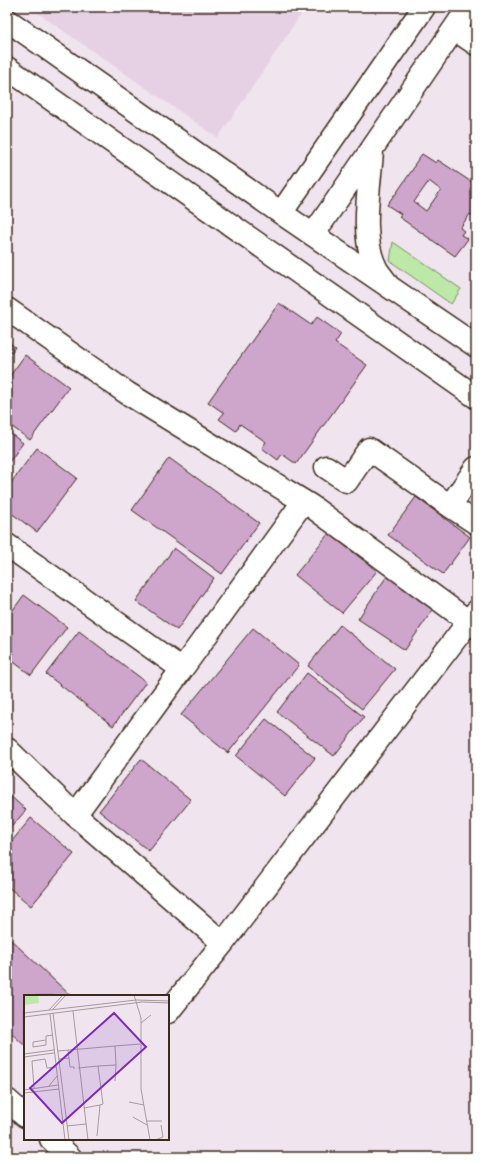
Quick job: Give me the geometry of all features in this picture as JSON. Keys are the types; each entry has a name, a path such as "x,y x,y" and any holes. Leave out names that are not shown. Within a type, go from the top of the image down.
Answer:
{"street":[{"path":"281,213 424,7"},
{"path":"313,235 469,7"},
{"path":"7,20 313,235 391,288 474,340"},
{"path":"454,29 476,44"},
{"path":"7,68 476,397"},
{"path":"372,149 367,190 368,236 372,258 377,270 391,288"},
{"path":"7,309 127,393 303,502 474,620 169,1011"},
{"path":"326,467 347,481 369,449 476,523"},
{"path":"450,506 476,468"},
{"path":"75,815 303,502"},
{"path":"7,545 182,669"},
{"path":"7,749 75,815 223,943"},
{"path":"7,1100 24,1115"}],"shaded area":[{"path":"29,7 306,7 218,138"}],"green space":[{"path":"393,242 461,289 451,304 390,261"}],"building":[{"path":"422,154 436,163 438,160 476,185 476,213 474,216 470,214 460,228 464,231 461,235 468,239 455,256 399,217 401,214 387,205 415,166 414,165","holes":["429,181 441,190 426,211 414,202"]},
{"path":"279,303 311,325 317,317 341,334 335,343 367,365 296,464 282,454 278,460 262,448 266,442 240,424 236,431 219,419 224,413 208,402"},
{"path":"7,341 15,347 7,359"},
{"path":"25,355 69,387 30,440 7,423 7,380"},
{"path":"7,431 23,443 7,465"},
{"path":"37,448 77,478 37,532 7,510 7,488"},
{"path":"169,458 259,523 222,574 132,510"},
{"path":"416,497 470,537 443,574 388,535"},
{"path":"329,533 377,571 342,613 295,575"},
{"path":"174,548 214,578 177,630 136,601"},
{"path":"387,576 434,608 405,650 358,619"},
{"path":"24,595 67,627 31,675 7,657 7,618"},
{"path":"340,625 395,669 362,709 308,666"},
{"path":"253,628 299,665 228,753 181,715"},
{"path":"79,631 146,682 113,726 46,674"},
{"path":"307,673 364,717 334,756 277,712"},
{"path":"266,719 315,758 285,796 236,756"},
{"path":"141,759 191,800 149,851 99,811"},
{"path":"7,793 26,810 7,832"},
{"path":"31,818 74,854 31,906 7,886 7,847"},
{"path":"10,939 70,995 24,995 24,1045 7,1029 7,942"}]}
